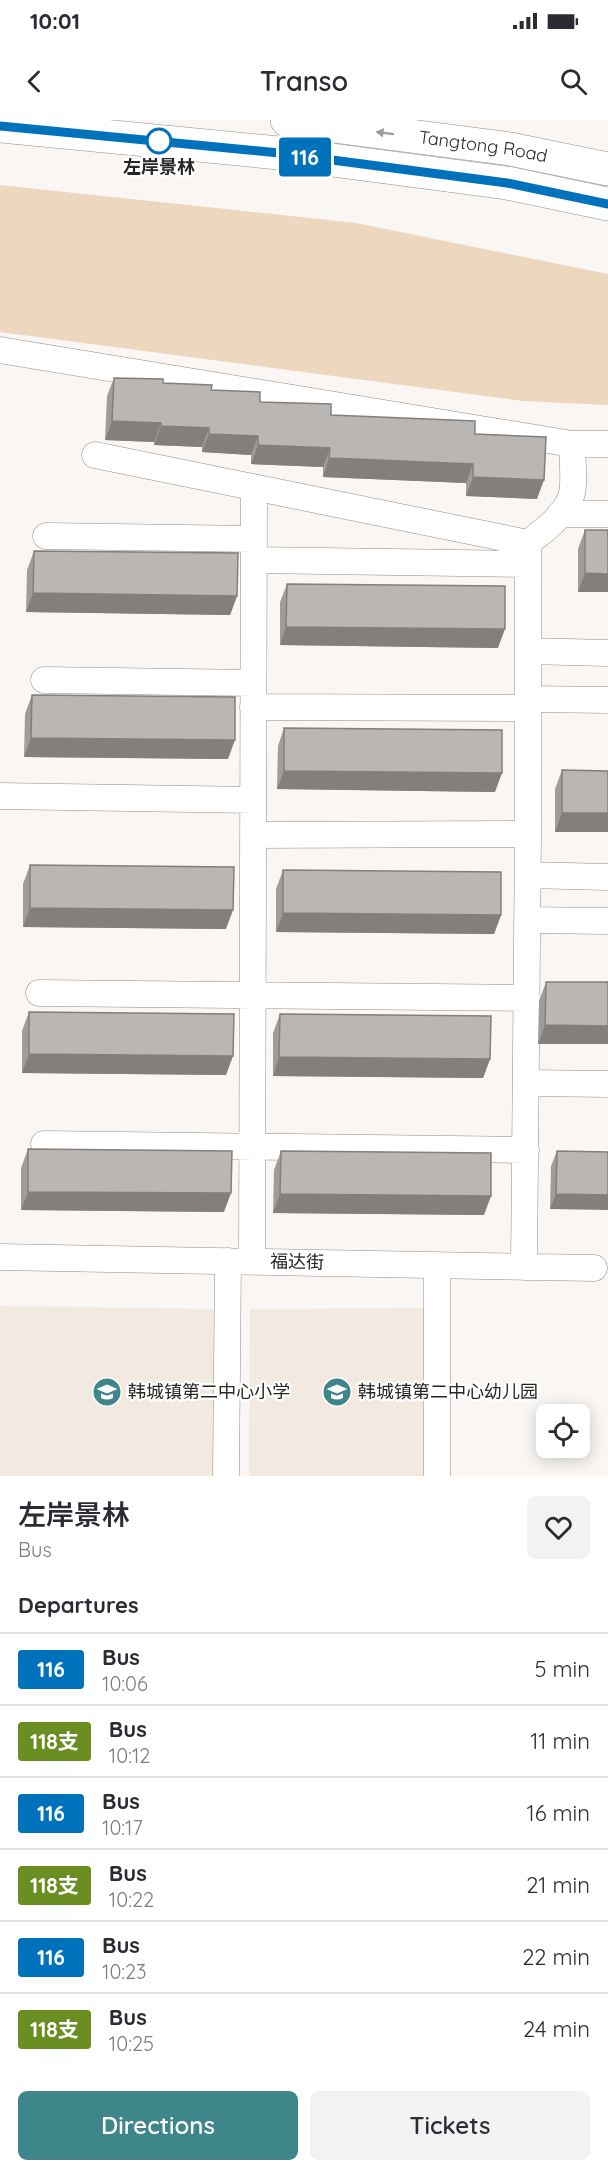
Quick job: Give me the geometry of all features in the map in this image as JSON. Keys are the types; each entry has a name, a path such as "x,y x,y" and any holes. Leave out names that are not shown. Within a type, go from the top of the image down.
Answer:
{"highway":[{"name":"Tangtong Road","path":"287,120 510,149 608,169"},
{"name":"Tangtong Road","path":"0,126 279,153 507,183 608,204"}],"street":[{"path":"0,350 572,444 608,444"},
{"path":"524,1267 528,875 528,554 560,514 572,493 572,444"},
{"path":"96,455 254,488 528,554"},
{"path":"225,1476 240,1261 253,1146 254,488"},
{"path":"560,514 608,514"},
{"path":"45,536 254,549 528,554"},
{"path":"528,651 608,653"},
{"path":"44,680 253,695 528,704 608,700"},
{"path":"0,796 253,800"},
{"path":"253,835 528,834"},
{"path":"528,875 608,877"},
{"path":"527,920 608,921"},
{"path":"39,993 527,998"},
{"path":"526,1083 608,1084"},
{"path":"44,1144 526,1150"},
{"name":"福达街","path":"0,1257 594,1268"},
{"path":"437,1265 437,1476"}],"shaded area":[{"path":"0,185 356,223 608,274 608,405 523,401 0,332"},
{"name":"韩城镇第二中心小学","path":"0,1306 215,1309 213,1476 0,1476"},
{"name":"韩城镇第二中心幼儿园","path":"425,1308 424,1476 249,1476 250,1309"}],"building":[{"path":"114,378 163,379 163,383 212,385 211,390 260,392 260,402 331,404 331,415 475,421 475,434 546,437 544,480 473,477 473,464 329,458 330,448 258,445 258,436 209,434 209,428 161,426 161,423 112,421"},
{"path":"585,530 608,530 608,574 585,573"},
{"path":"34,551 238,553 237,596 33,593"},
{"path":"287,584 505,586 505,629 286,627"},
{"path":"32,695 235,697 235,740 31,738"},
{"path":"284,728 502,730 502,773 284,771"},
{"path":"562,770 608,771 608,813 562,813"},
{"path":"30,865 234,867 233,910 30,908"},
{"path":"283,870 501,872 501,915 283,913"},
{"path":"546,982 608,982 608,1026 545,1025"},
{"path":"29,1012 234,1014 233,1056 29,1054"},
{"path":"280,1014 491,1016 490,1059 279,1057"},
{"path":"28,1149 232,1151 231,1193 28,1192"},
{"path":"281,1151 491,1153 491,1196 280,1194"},
{"path":"557,1151 608,1152 608,1195 556,1194"}],"bus line":[{"name":"116","path":"0,126 279,153 507,183 608,204"}],"place":[{"name":"左岸景林","path":"159,141"},
{"name":"韩城镇第二中心小学","path":"107,1392"},
{"name":"韩城镇第二中心幼儿园","path":"337,1392"}]}
